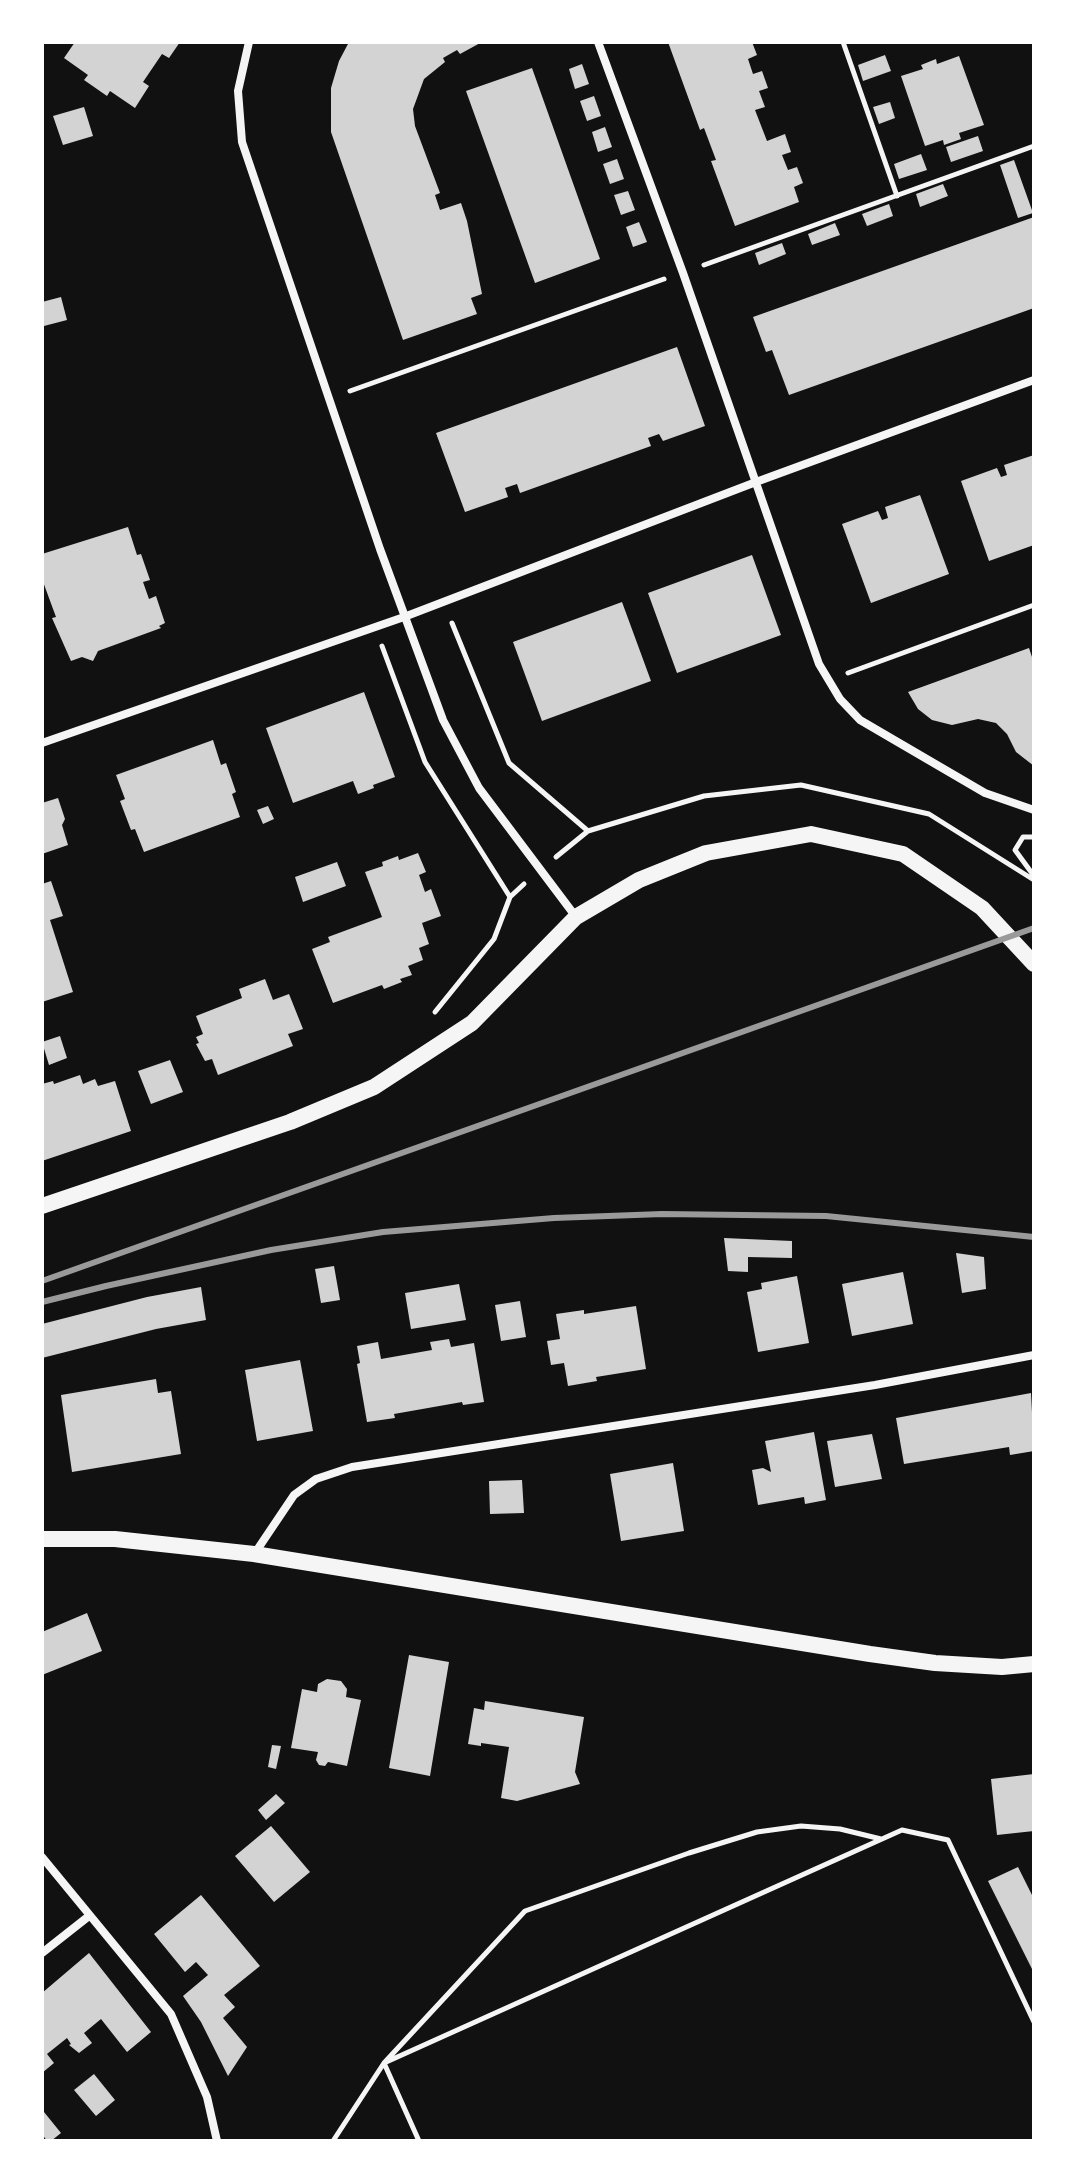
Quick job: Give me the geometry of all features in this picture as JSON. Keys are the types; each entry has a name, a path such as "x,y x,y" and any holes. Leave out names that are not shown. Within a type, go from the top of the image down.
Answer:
{"main road":[{"path":"42,1206 290,1122 374,1087 472,1023 576,917 639,880 706,853 811,834 903,854 982,908 1034,964"},
{"path":"42,1539 115,1539 254,1554 870,1654 935,1663 1002,1667 1034,1664"}],"street":[{"path":"249,42 238,91 242,142 404,617 443,720 479,788 576,917"},
{"path":"598,42 683,273 819,664 840,699 860,720 985,793 1034,810"},
{"path":"42,743 375,628 756,482 1034,380"},
{"path":"254,1554 294,1495 316,1479 352,1467 875,1385 1034,1355"},
{"path":"42,1857 171,2014 207,2097 217,2141"},
{"path":"42,1953 89,1916"}],"path":[{"path":"843,42 897,196"},
{"path":"364,386 1034,146"},
{"path":"444,602 509,763 588,831"},
{"path":"828,679 1034,605"},
{"path":"375,628 425,762 510,897 494,939 433,1015"},
{"path":"1034,837 1023,837 1015,850 1034,876"},
{"path":"333,2141 384,2063 525,1911 757,1832 801,1826 840,1829 882,1839"},
{"path":"384,2063 902,1830 948,1840 1034,2022"},
{"path":"384,2063 419,2141"}],"building":[{"path":"75,42 180,42 169,58 162,54 143,82 149,86 135,108 110,91 107,96 84,80 88,75 64,58"},
{"path":"349,42 482,42 460,54 457,50 443,58 445,62 424,79 413,109 415,126 440,193 435,195 440,210 461,203 467,221 482,294 471,298 477,314 403,340 331,132 331,88"},
{"path":"668,42 752,42 757,55 748,59 753,74 762,71 768,88 759,91 765,107 755,110 767,141 785,134 791,152 782,155 788,170 797,167 803,183 794,187 799,202 735,226 711,161 716,160 704,128 700,130"},
{"path":"885,55 891,71 863,81 858,65"},
{"path":"959,56 984,125 959,133 961,139 944,145 943,140 925,146 901,76 923,69 921,65 936,59 937,64"},
{"path":"582,64 589,84 575,89 569,69"},
{"path":"532,68 600,259 535,283 466,91"},
{"path":"594,96 601,116 587,121 580,101"},
{"path":"890,102 895,118 879,124 873,107"},
{"path":"84,107 93,136 63,145 53,116"},
{"path":"605,127 612,147 598,152 592,132"},
{"path":"978,136 983,151 951,162 946,147"},
{"path":"921,154 927,170 899,179 894,164"},
{"path":"617,159 624,179 610,184 603,164"},
{"path":"1014,160 1033,213 1018,218 1000,165"},
{"path":"943,184 948,196 920,207 916,194"},
{"path":"628,191 635,210 621,215 614,195"},
{"path":"889,204 893,216 867,226 862,214"},
{"path":"1034,217 1034,308 789,395 772,350 766,352 753,317"},
{"path":"639,222 647,242 633,247 626,227"},
{"path":"835,223 840,235 812,245 808,234"},
{"path":"782,243 786,254 759,265 755,253"},
{"path":"61,297 67,320 44,326 42,302"},
{"path":"677,347 705,426 663,441 659,434 648,438 651,446 520,493 517,484 505,488 508,497 465,512 436,433"},
{"path":"1034,455 1034,545 989,561 961,481 997,468 1001,477 1007,475 1004,465"},
{"path":"920,495 949,574 871,603 842,524 878,511 882,520 888,518 885,507"},
{"path":"128,527 137,555 141,554 150,580 143,582 149,599 156,596 165,623 159,626 161,628 98,651 93,661 82,657 71,661 52,618 56,617 42,579 42,554"},
{"path":"752,555 781,635 677,673 648,593"},
{"path":"622,602 651,681 542,721 513,642"},
{"path":"1029,648 1034,663 1034,766 1016,752 1007,734 996,723 978,719 952,725 932,720 918,709 908,692"},
{"path":"364,692 395,777 358,794 353,781 293,803 266,728"},
{"path":"213,740 221,765 226,763 236,792 232,794 240,817 144,852 120,801 125,799 116,775"},
{"path":"58,798 65,819 62,825 68,845 42,854 42,803"},
{"path":"268,806 274,819 263,824 257,810"},
{"path":"418,853 426,872 419,875 425,892 431,889 441,916 422,923 429,944 419,948 423,960 408,966 412,975 400,979 402,982 384,989 382,985 333,1003 312,949 330,942 328,937 382,917 365,872 383,866 382,862 398,856 399,860"},
{"path":"337,862 346,886 303,902 295,877"},
{"path":"51,881 63,916 50,920 73,992 42,1002 42,884"},
{"path":"265,979 273,1000 289,994 303,1029 288,1034 293,1046 218,1075 212,1059 205,1061 196,1044 199,1043 196,1037 203,1034 196,1016 242,998 239,989"},
{"path":"60,1036 67,1058 49,1065 42,1042"},
{"path":"170,1060 183,1092 151,1104 138,1071"},
{"path":"80,1075 83,1084 95,1079 98,1086 115,1081 131,1131 42,1161 42,1084 53,1081 54,1084"},
{"path":"724,1238 792,1241 792,1258 748,1257 748,1272 728,1271"},
{"path":"956,1253 984,1257 986,1289 962,1293"},
{"path":"334,1266 340,1300 321,1303 315,1269"},
{"path":"903,1272 913,1324 852,1336 842,1284"},
{"path":"797,1276 809,1343 758,1352 747,1292 762,1289 761,1283"},
{"path":"459,1284 466,1320 411,1329 405,1293"},
{"path":"201,1287 206,1320 156,1329 42,1358 42,1324 147,1297"},
{"path":"520,1301 526,1337 501,1341 495,1305"},
{"path":"636,1306 646,1369 596,1377 597,1381 568,1386 564,1363 551,1365 547,1341 560,1339 556,1314 584,1310 584,1314"},
{"path":"449,1339 451,1347 474,1343 484,1402 463,1405 462,1402 367,1422 357,1346 378,1342 381,1359 432,1350 430,1342"},
{"path":"300,1360 313,1431 257,1441 245,1370"},
{"path":"156,1379 158,1393 171,1391 181,1454 72,1472 61,1395"},
{"path":"1031,1393 1034,1451 1010,1455 1009,1447 904,1464 896,1418"},
{"path":"814,1432 826,1500 805,1504 804,1497 758,1505 752,1470 763,1468 771,1472 765,1441"},
{"path":"872,1434 882,1479 835,1487 827,1441"},
{"path":"673,1463 684,1531 621,1541 610,1474"},
{"path":"522,1480 524,1513 490,1514 489,1481"},
{"path":"87,1613 102,1651 42,1675 42,1632"},
{"path":"409,1655 449,1662 430,1776 389,1768"},
{"path":"327,1679 341,1681 347,1689 346,1697 361,1700 347,1766 328,1762 325,1766 319,1765 316,1760 318,1752 291,1748 302,1689 317,1692 318,1684"},
{"path":"485,1701 584,1717 575,1772 580,1784 517,1801 501,1798 509,1747 468,1744 474,1708 484,1710"},
{"path":"272,1745 281,1746 276,1769 268,1767"},
{"path":"1034,1774 1034,1831 997,1835 991,1779"},
{"path":"276,1794 285,1803 266,1820 258,1810"},
{"path":"271,1826 310,1872 274,1902 235,1856"},
{"path":"1018,1867 1034,1899 1034,1973 988,1881"},
{"path":"201,1895 260,1966 224,1995 235,2007 223,2018 247,2047 228,2076 201,2022 183,1996 208,1975 196,1962 185,1972 154,1934"},
{"path":"89,1953 151,2032 127,2052 101,2019 84,2033 92,2043 79,2053 69,2045 67,2038 47,2054 54,2063 42,2073 42,1993"},
{"path":"94,2074 115,2100 96,2116 74,2090"},
{"path":"44,2112 61,2133 51,2141 47,2141 42,2134"}],"railway":[{"path":"42,1281 1034,928"},
{"path":"42,1302 271,1250 383,1232 554,1218 662,1214 826,1216 1034,1237"}]}
